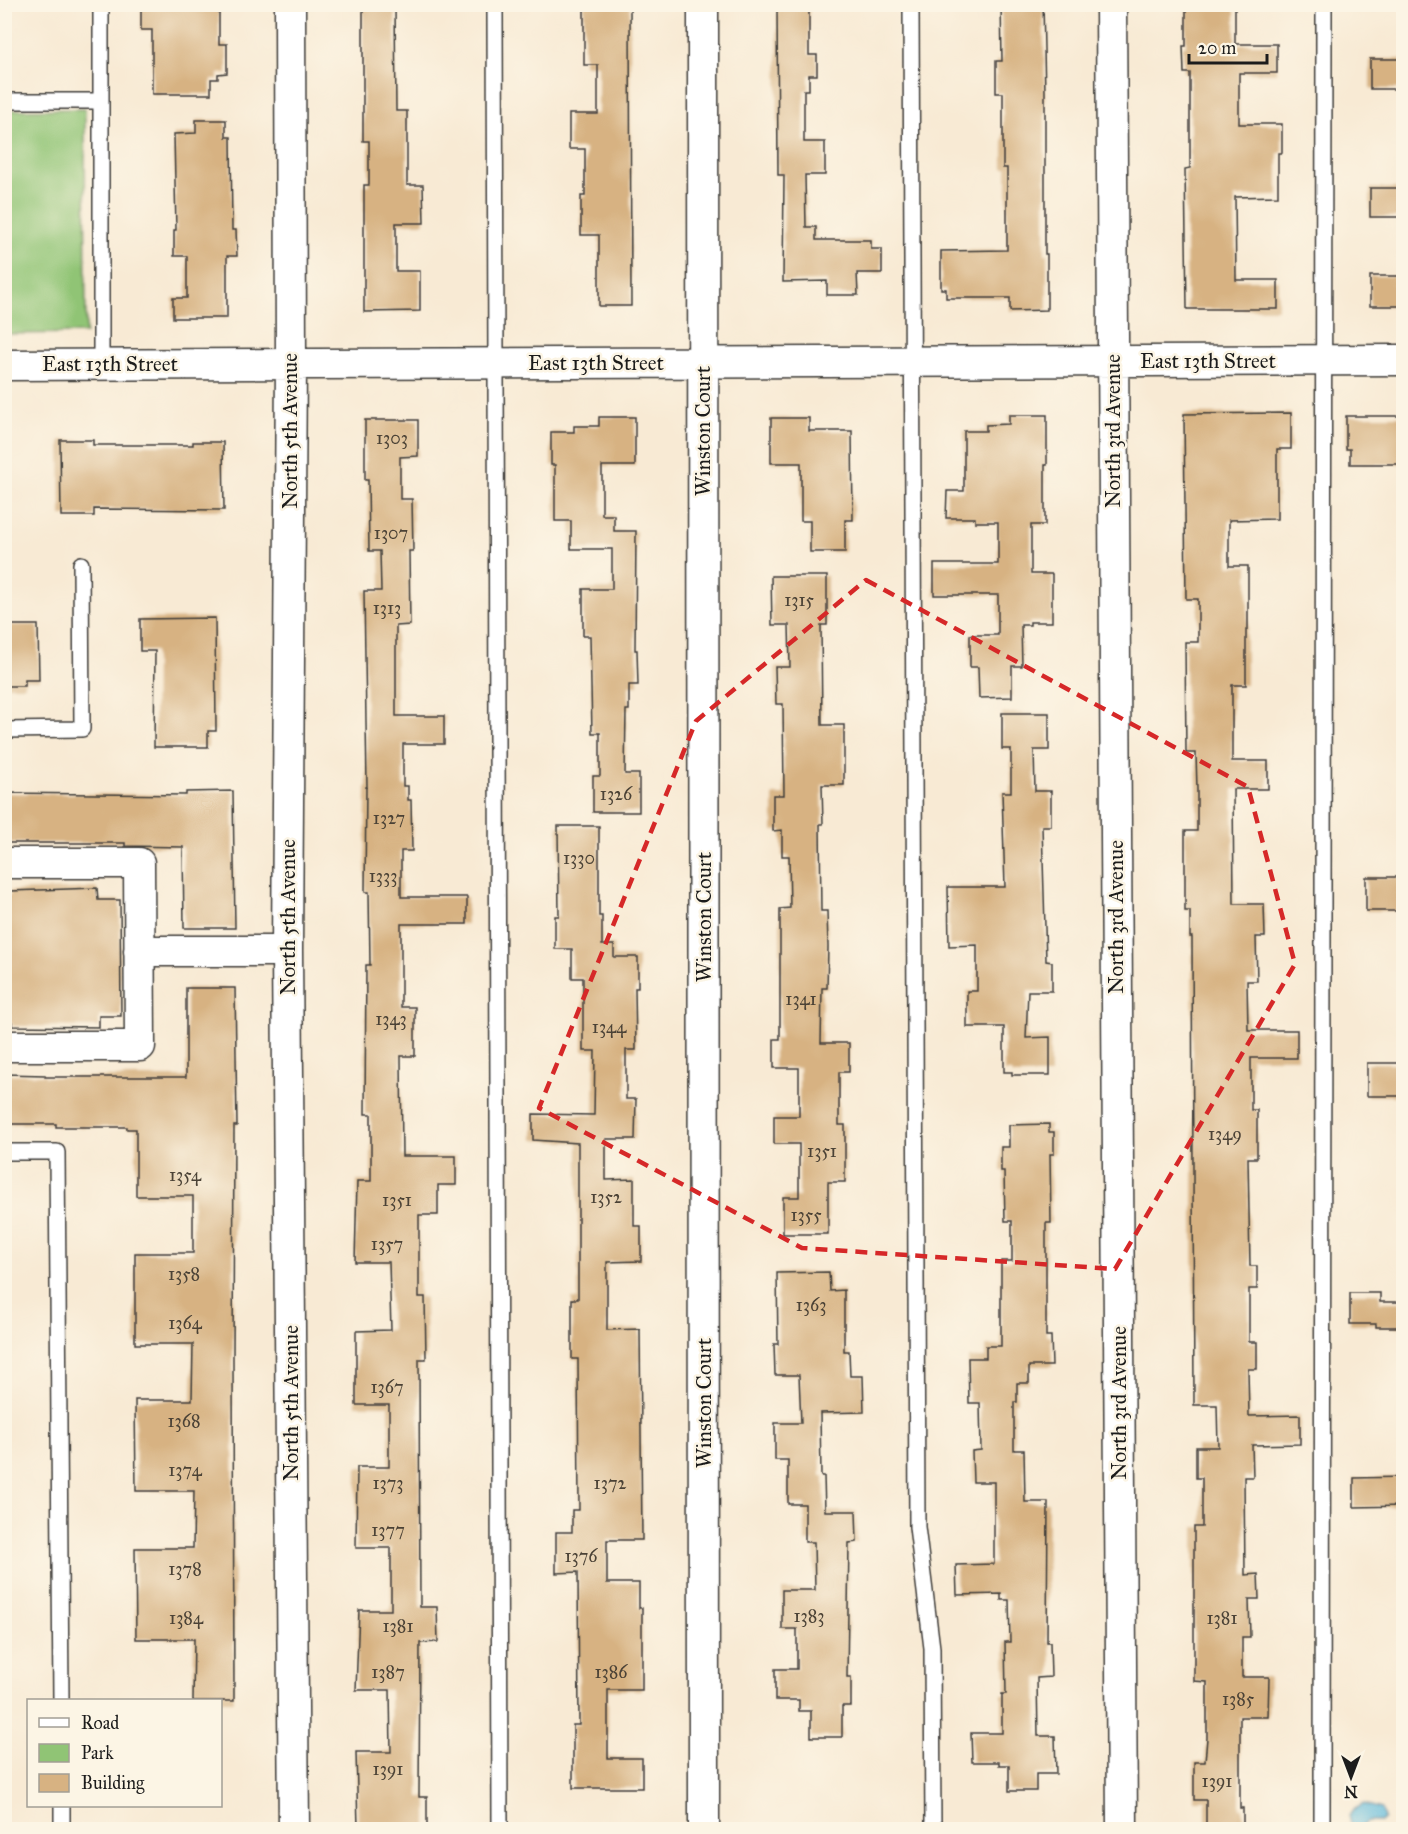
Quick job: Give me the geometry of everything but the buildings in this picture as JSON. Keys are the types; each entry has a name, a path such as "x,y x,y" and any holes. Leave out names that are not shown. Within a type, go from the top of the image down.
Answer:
{"street":[{"name":"North 5th Avenue","path":"290,4 291,363 287,951 294,1830"},
{"name":"Winston Court","path":"703,4 704,1830"},
{"name":"North 3rd Avenue","path":"1111,4 1122,1830"},
{"name":"East 13th Street","path":"4,365 1404,360"},
{"path":"4,863 139,863 140,1046 4,1046"},
{"path":"139,951 287,951"}],"lane":[{"path":"101,4 101,364"},
{"path":"495,4 500,1830"},
{"path":"911,4 917,1527 932,1648 933,1830"},
{"path":"1322,1830 1320,1579 1324,4"},
{"path":"4,101 101,100"},
{"path":"4,730 82,729 81,564"},
{"path":"4,1152 57,1152 61,1699"},
{"path":"62,1807 62,1830"}],"highlighted area":[{"path":"866,580 1248,787 1295,964 1115,1269 802,1248 539,1108 696,721"}],"green space":[{"path":"85,109 86,333 5,334 5,110"}],"water":[{"path":"1364,1804 1382,1809 1384,1818 1380,1822 1368,1822 1360,1827 1354,1827 1349,1816 1353,1810"}]}
